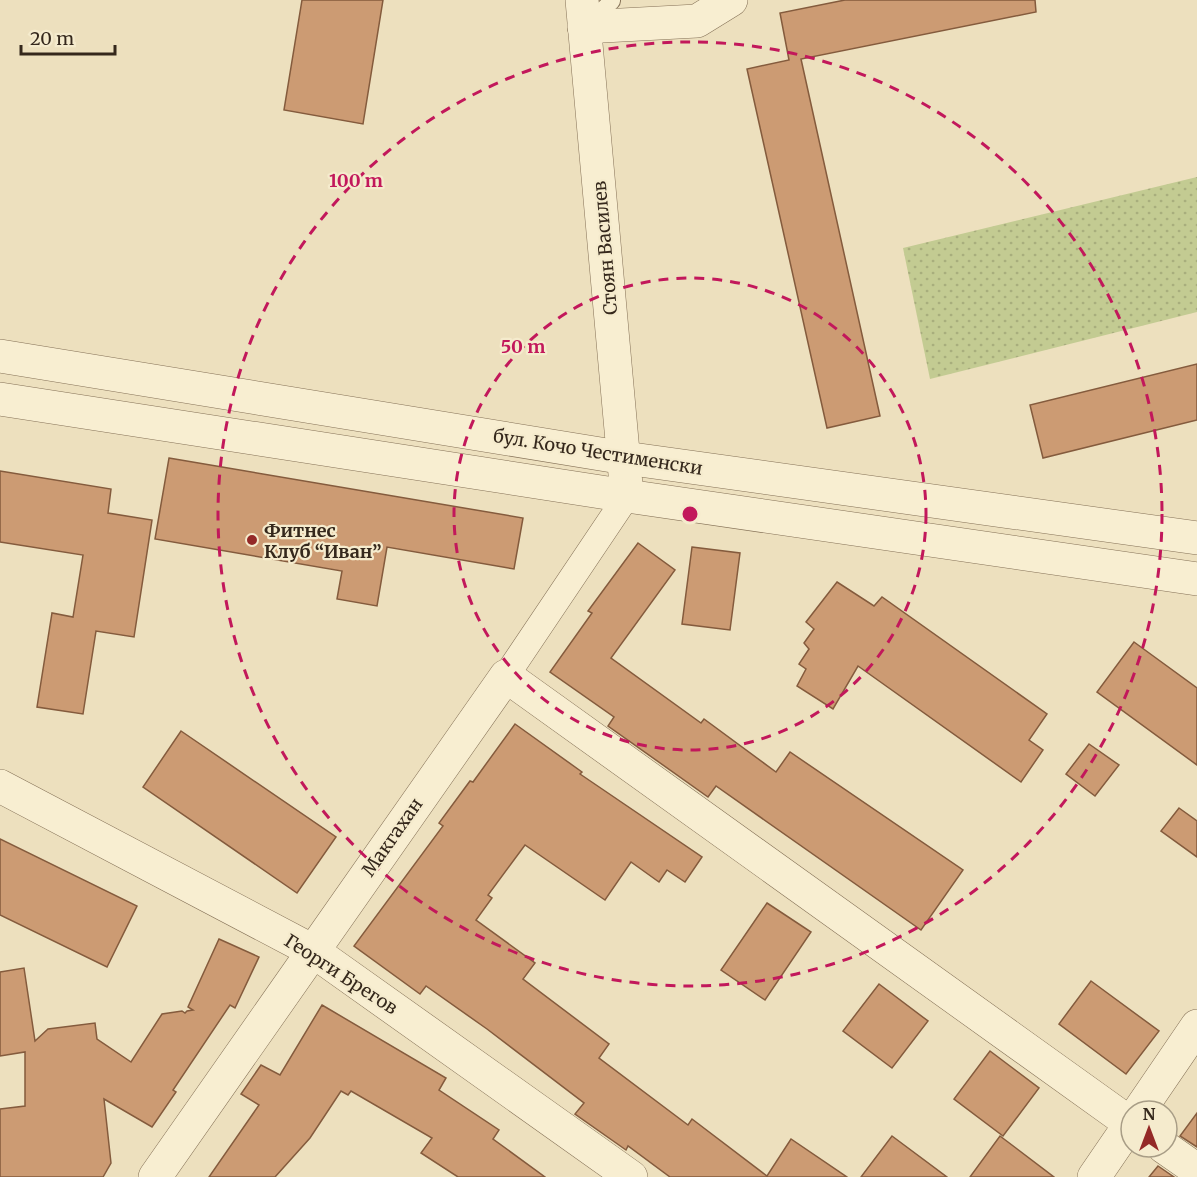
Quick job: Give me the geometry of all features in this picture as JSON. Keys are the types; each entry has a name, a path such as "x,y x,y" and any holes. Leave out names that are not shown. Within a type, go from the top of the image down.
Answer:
{"street":[{"path":"593,10 698,21 731,0"},
{"name":"Стоян Василев","path":"593,10 627,496"},
{"name":"бул. Кочо Честименски","path":"0,356 625,458 1197,538"},
{"path":"0,399 627,496 1197,579"},
{"name":"Макгахан","path":"155,1177 506,676 627,496"},
{"path":"506,676 1119,1115"},
{"name":"Георги Брегов","path":"0,786 313,951 631,1177"},
{"path":"1147,1099 1197,1026"},
{"path":"1094,1177 1119,1141"},
{"path":"1179,1157 1197,1170"}],"green space":[{"path":"1197,177 1197,312 930,379 903,248"}],"building":[{"path":"302,0 383,0 363,124 284,110"},
{"path":"845,0 1035,0 1036,12 801,59 880,416 827,428 747,69 789,60 780,13"},
{"path":"1197,364 1197,420 1043,458 1030,405"},
{"path":"169,458 523,518 514,569 387,547 377,606 337,599 342,571 155,539"},
{"path":"0,471 111,489 108,513 152,520 134,637 96,631 83,714 37,707 52,613 73,617 83,555 0,542"},
{"path":"638,543 675,570 611,658 701,723 704,719 776,772 790,752 963,870 921,930 716,786 708,797 608,726 614,717 550,672 592,613 588,611"},
{"path":"692,547 740,553 730,630 682,624"},
{"path":"837,582 874,606 882,597 1047,714 1029,740 1043,750 1021,782 858,666 833,709 797,686 806,669 799,664 809,649 804,643 814,629 806,622"},
{"path":"1134,642 1197,688 1197,765 1097,692"},
{"path":"515,724 582,772 580,774 702,857 685,882 667,870 659,882 631,862 605,900 525,845 488,895 492,898 476,920 535,963 523,979 609,1044 599,1058 688,1125 692,1119 767,1176 791,1139 847,1177 670,1177 628,1146 626,1150 575,1114 584,1103 487,1029 426,986 420,994 354,946 443,826 439,823 470,781 473,782"},
{"path":"181,731 336,837 297,893 143,787"},
{"path":"1089,744 1119,765 1095,796 1066,774"},
{"path":"1179,808 1197,821 1197,857 1161,831"},
{"path":"0,839 137,906 107,967 0,915"},
{"path":"767,903 811,932 765,1000 721,970"},
{"path":"219,939 259,957 235,1008 230,1005 173,1090 176,1092 152,1127 104,1099 111,1163 103,1177 0,1177 0,1109 25,1106 25,1052 0,1056 0,972 24,968 35,1041 48,1029 95,1023 97,1039 131,1062 162,1014 182,1011 185,1013 193,1010 188,1007"},
{"path":"1091,981 1159,1031 1126,1074 1059,1024"},
{"path":"879,984 928,1021 892,1068 843,1031"},
{"path":"322,1005 446,1078 439,1090 499,1130 493,1139 545,1177 458,1177 421,1153 432,1138 351,1091 348,1095 341,1091 310,1138 275,1177 209,1177 259,1105 241,1094 261,1065 280,1075"},
{"path":"990,1051 1039,1088 1003,1136 954,1099"},
{"path":"1197,1113 1197,1147 1180,1136"},
{"path":"892,1136 947,1177 861,1177"},
{"path":"1000,1136 1054,1177 970,1177"},
{"path":"1158,1166 1174,1177 1149,1177"}],"place":[{"name":"Фитнес Клуб “Иван”","path":"252,540"}]}
